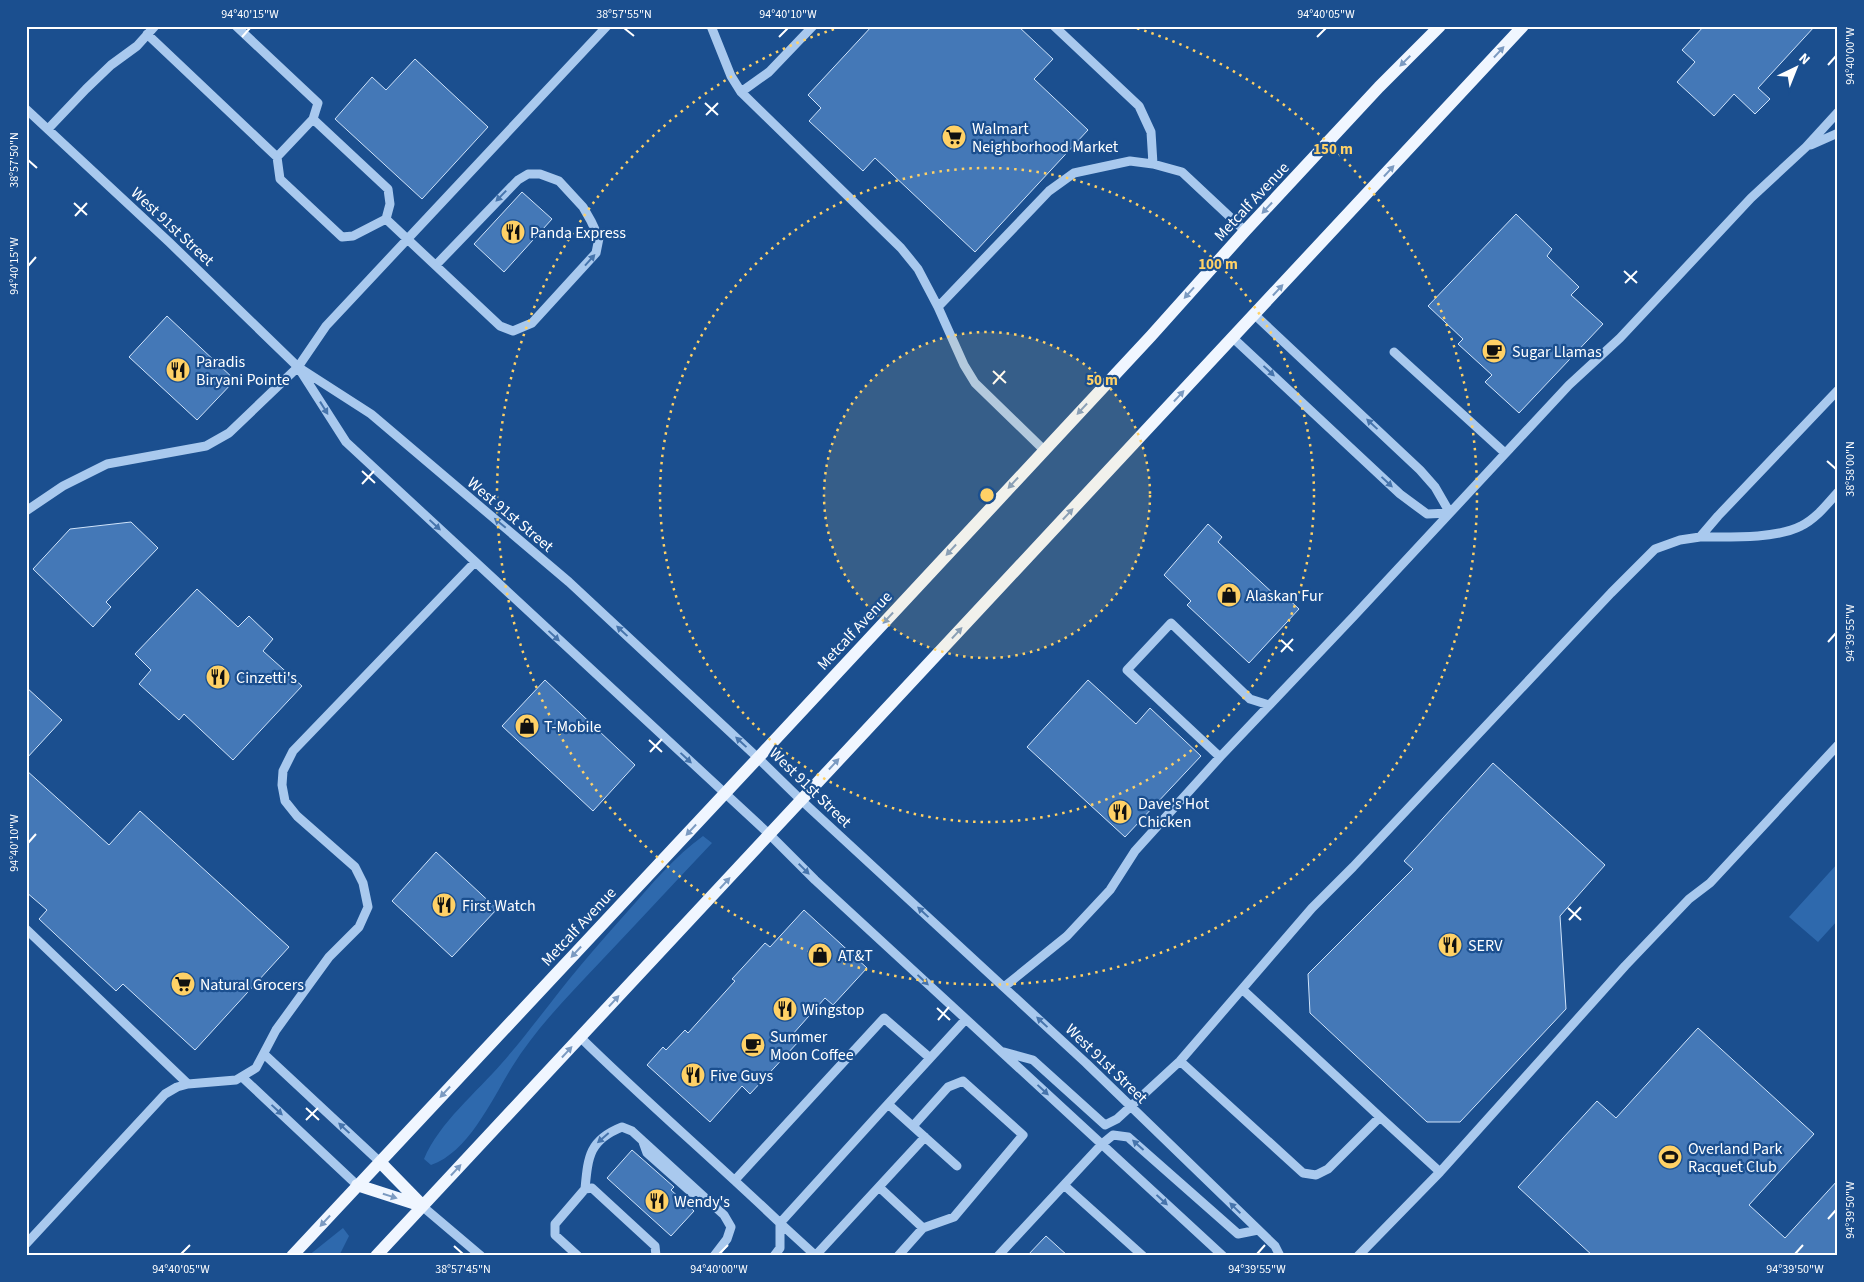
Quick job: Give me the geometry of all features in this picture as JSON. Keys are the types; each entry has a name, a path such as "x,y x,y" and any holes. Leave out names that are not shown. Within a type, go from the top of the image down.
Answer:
{"main road":[{"name":"Metcalf Avenue","path":"292,1256 1151,336 1245,231 1379,87 1440,26"},
{"path":"376,1256 1523,26"},
{"path":"380,1162 422,1206"},
{"path":"358,1186 422,1206"}],"street":[{"path":"48,129 86,89 137,46 155,26"},
{"path":"236,26 318,103 313,119 277,157"},
{"path":"26,512 63,486 107,464 158,453 206,446 229,433 298,367 326,326 607,26"},
{"path":"711,26 730,76 741,92 901,248 918,269 938,307 964,365 975,383 1044,450"},
{"path":"741,92 769,72 813,26"},
{"path":"1054,26 1139,106 1151,132 1153,164"},
{"path":"148,34 277,157 280,179 342,237 353,236 386,219 390,204 388,189 313,119"},
{"name":"West 91st Street","path":"26,109 169,242 298,367 371,414 569,582 1130,1106 1275,1246 1280,1256"},
{"path":"1004,987 1067,936 1110,890 1135,851 1568,385 1620,338 1751,198 1806,147 1838,112"},
{"path":"1806,147 1838,132"},
{"path":"938,307 1049,191 1074,173 1130,161 1153,164 1182,172 1245,231"},
{"path":"386,219 407,239 500,326 514,331 532,322 557,296 596,253 599,238 583,207 559,181 548,175 528,174 518,180 436,266"},
{"path":"1255,315 1420,470 1435,487 1450,513"},
{"path":"1233,338 1400,494 1426,514 1450,513"},
{"path":"1394,352 1505,453"},
{"name":"West 91st Street","path":"298,367 346,442 770,835 815,880 1223,1256"},
{"path":"1700,537 1838,390"},
{"path":"1001,1051 1033,1060 1105,1125 1117,1119 1180,1061 1312,908 1655,549 1680,540 1700,537 1737,537 1778,533 1800,527 1816,516 1838,492"},
{"path":"26,1244 166,1094 177,1087 188,1084 236,1080 256,1068 276,1030 329,957 359,927 368,907 363,884 354,867 297,816 285,801 282,785 283,771 292,752 475,562"},
{"path":"1220,758 1127,670 1171,623 1250,699 1269,705"},
{"path":"1358,1256 1440,1172 1625,966 1689,899 1710,883 1838,745"},
{"path":"26,929 188,1084"},
{"path":"1242,989 1440,1172"},
{"path":"735,1180 884,1018 930,1058"},
{"path":"774,1256 780,1248 780,1223 966,1019"},
{"path":"580,1037 683,1135 735,1180 816,1256 926,1137"},
{"path":"264,1054 380,1162"},
{"path":"1180,1061 1303,1173 1316,1176 1328,1169 1380,1117"},
{"path":"242,1077 358,1186"},
{"path":"898,1256 923,1228 954,1217 1023,1135 963,1081 948,1087 913,1126"},
{"path":"888,1104 957,1166"},
{"path":"578,1256 555,1235 555,1224 585,1189 588,1158 597,1142 622,1127 632,1131 642,1139 724,1215 731,1227 727,1239 714,1256"},
{"path":"998,1256 1102,1144 1113,1135 1128,1136 1238,1234 1258,1230"},
{"path":"1064,1185 1143,1256"},
{"path":"879,1187 923,1228"},
{"path":"585,1189 592,1188 655,1246 656,1256"},
{"path":"422,1206 481,1256"}],"shaded area":[{"path":"703,836 712,843 543,1025 521,1053 488,1109 468,1137 457,1149 431,1165 424,1159 449,1120 502,1063 581,965 645,891 673,862"},
{"path":"1838,863 1838,920 1818,942 1789,917"},
{"path":"343,1228 349,1236 339,1256 308,1256"}],"building":[{"name":"Walmart Neighborhood Market","path":"872,26 1018,26 1053,59 1034,79 1088,130 975,252 875,158 863,171 809,121 821,108 808,95"},
{"path":"1704,26 1815,26 1758,88 1770,99 1755,114 1734,94 1714,116 1677,82 1695,62 1682,50"},
{"path":"415,59 488,127 422,199 335,119 372,77 386,90"},
{"name":"Panda Express","path":"522,192 552,219 504,272 474,244"},
{"path":"1516,214 1552,249 1547,256 1579,287 1571,295 1603,324 1519,413 1485,382 1492,375 1458,344 1463,339 1428,306"},
{"path":"167,316 235,380 197,420 129,357"},
{"path":"131,522 158,548 106,602 111,607 93,627 33,569 70,529"},
{"name":"Alaskan Fur","path":"1208,524 1222,537 1218,542 1277,597 1281,592 1299,609 1249,663 1187,605 1191,601 1164,575"},
{"name":"Cinzetti's","path":"197,589 238,627 249,616 273,639 263,651 302,686 233,760 184,714 179,720 139,684 151,670 135,654"},
{"path":"545,680 635,765 593,811 502,726"},
{"path":"1088,680 1136,724 1150,708 1201,756 1125,837 1027,747"},
{"path":"26,687 62,720 26,759"},
{"name":"SERV","path":"1493,763 1605,865 1560,916 1566,1009 1460,1122 1427,1122 1310,1013 1308,974 1413,869 1404,861"},
{"path":"26,770 109,845 140,811 289,947 195,1050 123,984 116,991 39,919 47,910 26,892"},
{"name":"First Watch","path":"436,852 497,909 452,957 392,901"},
{"path":"804,910 867,968 833,1005 825,998 792,1035 799,1041 750,1094 742,1086 710,1122 647,1065 663,1047 666,1050 685,1030 688,1033 735,981 732,979 765,943 770,947"},
{"name":"Overland Park Racquet Club","path":"1698,1028 1814,1134 1749,1205 1785,1238 1838,1180 1838,1256 1593,1256 1518,1187 1597,1101 1616,1118"},
{"name":"Wendy's","path":"632,1150 674,1187 671,1190 694,1211 671,1236 607,1178"},
{"path":"1046,1236 1068,1256 1027,1256"}],"place":[{"name":"Walmart Neighborhood Market","path":"954,137"},
{"name":"Panda Express","path":"513,232"},
{"name":"Sugar Llamas","path":"1494,351"},
{"name":"Paradis Biryani Pointe","path":"178,370"},
{"name":"Alaskan Fur","path":"1229,595"},
{"name":"Cinzetti's","path":"218,677"},
{"name":"T-Mobile","path":"527,726"},
{"name":"Dave's Hot Chicken","path":"1120,812"},
{"name":"First Watch","path":"444,905"},
{"name":"SERV","path":"1450,945"},
{"name":"AT&T","path":"820,955"},
{"name":"Natural Grocers","path":"183,984"},
{"name":"Wingstop","path":"785,1009"},
{"name":"Summer Moon Coffee","path":"753,1045"},
{"name":"Five Guys","path":"693,1075"},
{"name":"Overland Park Racquet Club","path":"1670,1157"},
{"name":"Wendy's","path":"657,1201"}]}
